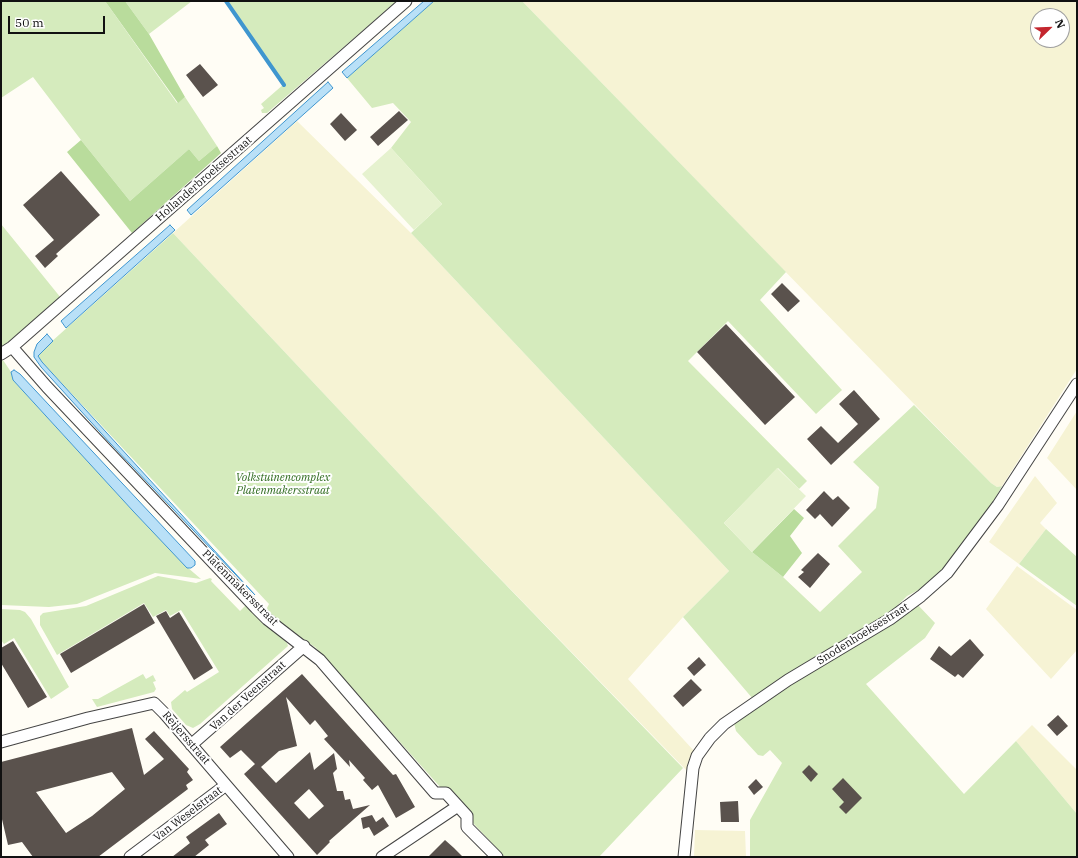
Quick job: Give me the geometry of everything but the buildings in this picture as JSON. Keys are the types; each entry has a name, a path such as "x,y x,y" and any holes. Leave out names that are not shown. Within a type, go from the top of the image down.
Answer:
{"street":[{"name":"Hollanderbroeksestraat","path":"1,354 12,347 406,1"},
{"name":"Platenmakersstraat","path":"12,347 47,387 256,608 320,660 435,793 446,793 467,816 467,828 497,857"},
{"name":"Snodenhoeksestraat","path":"684,857 693,768 697,756 710,738 724,724 788,680 890,619 921,596 946,573 998,504 1077,384"},
{"name":"Van der Veenstraat","path":"192,745 304,646"},
{"name":"Reijersstraat","path":"1,742 88,718 154,703 164,712 288,857"},
{"name":"Van Weselstraat","path":"130,857 226,785"},
{"path":"382,857 458,806"}],"shaded area":[{"path":"522,1 1077,1 1077,369 1002,486 997,487 991,483"},
{"path":"297,121 411,233 729,571 683,617 628,679 695,752 689,773 419,495 173,233"},
{"path":"1077,411 1077,490 1047,458"},
{"path":"1035,476 1057,503 1040,523 1046,529 1019,564 989,542"},
{"path":"1017,566 1077,610 1077,650 1051,679 986,609"},
{"path":"1032,725 1077,770 1077,814 1016,741"},
{"path":"695,830 745,831 746,857 694,857"}],"green space":[{"path":"1,1 105,1 177,103 185,97 217,146 199,161 189,149 130,201 33,77 1,98"},
{"path":"105,1 125,1 149,34 185,97 178,103"},
{"path":"125,1 192,1 149,34"},
{"path":"226,1 397,1 267,113 262,113 261,110 264,108 261,104 284,84"},
{"path":"434,1 522,1 786,272 760,300 842,390 816,414 728,321 688,361 807,481 799,489 778,468 724,523 752,552 783,577 820,612 862,572 838,546 876,508 879,487 853,462 914,405 991,483 997,487 1002,486 991,506 947,565 924,587 907,596 886,617 753,699 683,617 729,571 411,233 442,204 391,148 411,122 393,103 372,108 347,78"},
{"path":"81,140 130,201 189,149 199,161 217,146 221,153 132,233 67,152"},
{"path":"391,148 442,204 414,230 362,174"},
{"path":"1,224 61,298 1,348"},
{"name":"Volkstuinencomplex Platenmakersstraat","path":"173,233 419,495 683,768 599,857 505,857 473,823 473,814 449,788 441,788 315,647 275,621 265,612 269,604 42,362 38,356 41,351"},
{"path":"3,360 11,372 13,380 133,511 187,567 201,579 155,573 77,604 49,607 1,605 1,361"},
{"path":"777,468 806,496 752,552 724,523"},
{"path":"794,509 804,518 790,536 802,553 783,577 752,552"},
{"path":"1046,529 1077,557 1077,606 1019,564"},
{"path":"158,576 196,583 210,578 212,579 211,581 240,611 247,604 287,643 288,646 200,724 193,728 186,725 172,709 171,702 185,690 187,692 219,672 181,610 170,616 166,610 153,617 144,603 57,655 40,625 40,616 43,613 86,606"},
{"path":"917,604 935,623 925,638 866,684 964,794 1016,741 1077,814 1077,857 750,857 750,820 782,763 770,750 763,756 758,755 736,731 734,723 772,695"},
{"path":"1,609 20,610 25,612 31,619 69,687 51,699 14,638 4,644 1,640"},
{"path":"143,674 146,679 153,675 156,681 153,682 156,689 154,692 97,707 92,699 98,699"}],"water":[{"path":"424,1 434,1 347,78 342,72"},
{"path":"328,82 333,88 191,215 187,210"},
{"path":"170,225 175,230 66,328 61,321"},
{"path":"47,334 53,341 38,356 42,362 255,595 110,443 41,367 34,357 34,352 37,344"},
{"path":"14,370 20,374 195,561 195,565 191,568 187,568 133,511 13,380 11,372"}],"waterway":[{"path":"226,1 284,85"}]}
